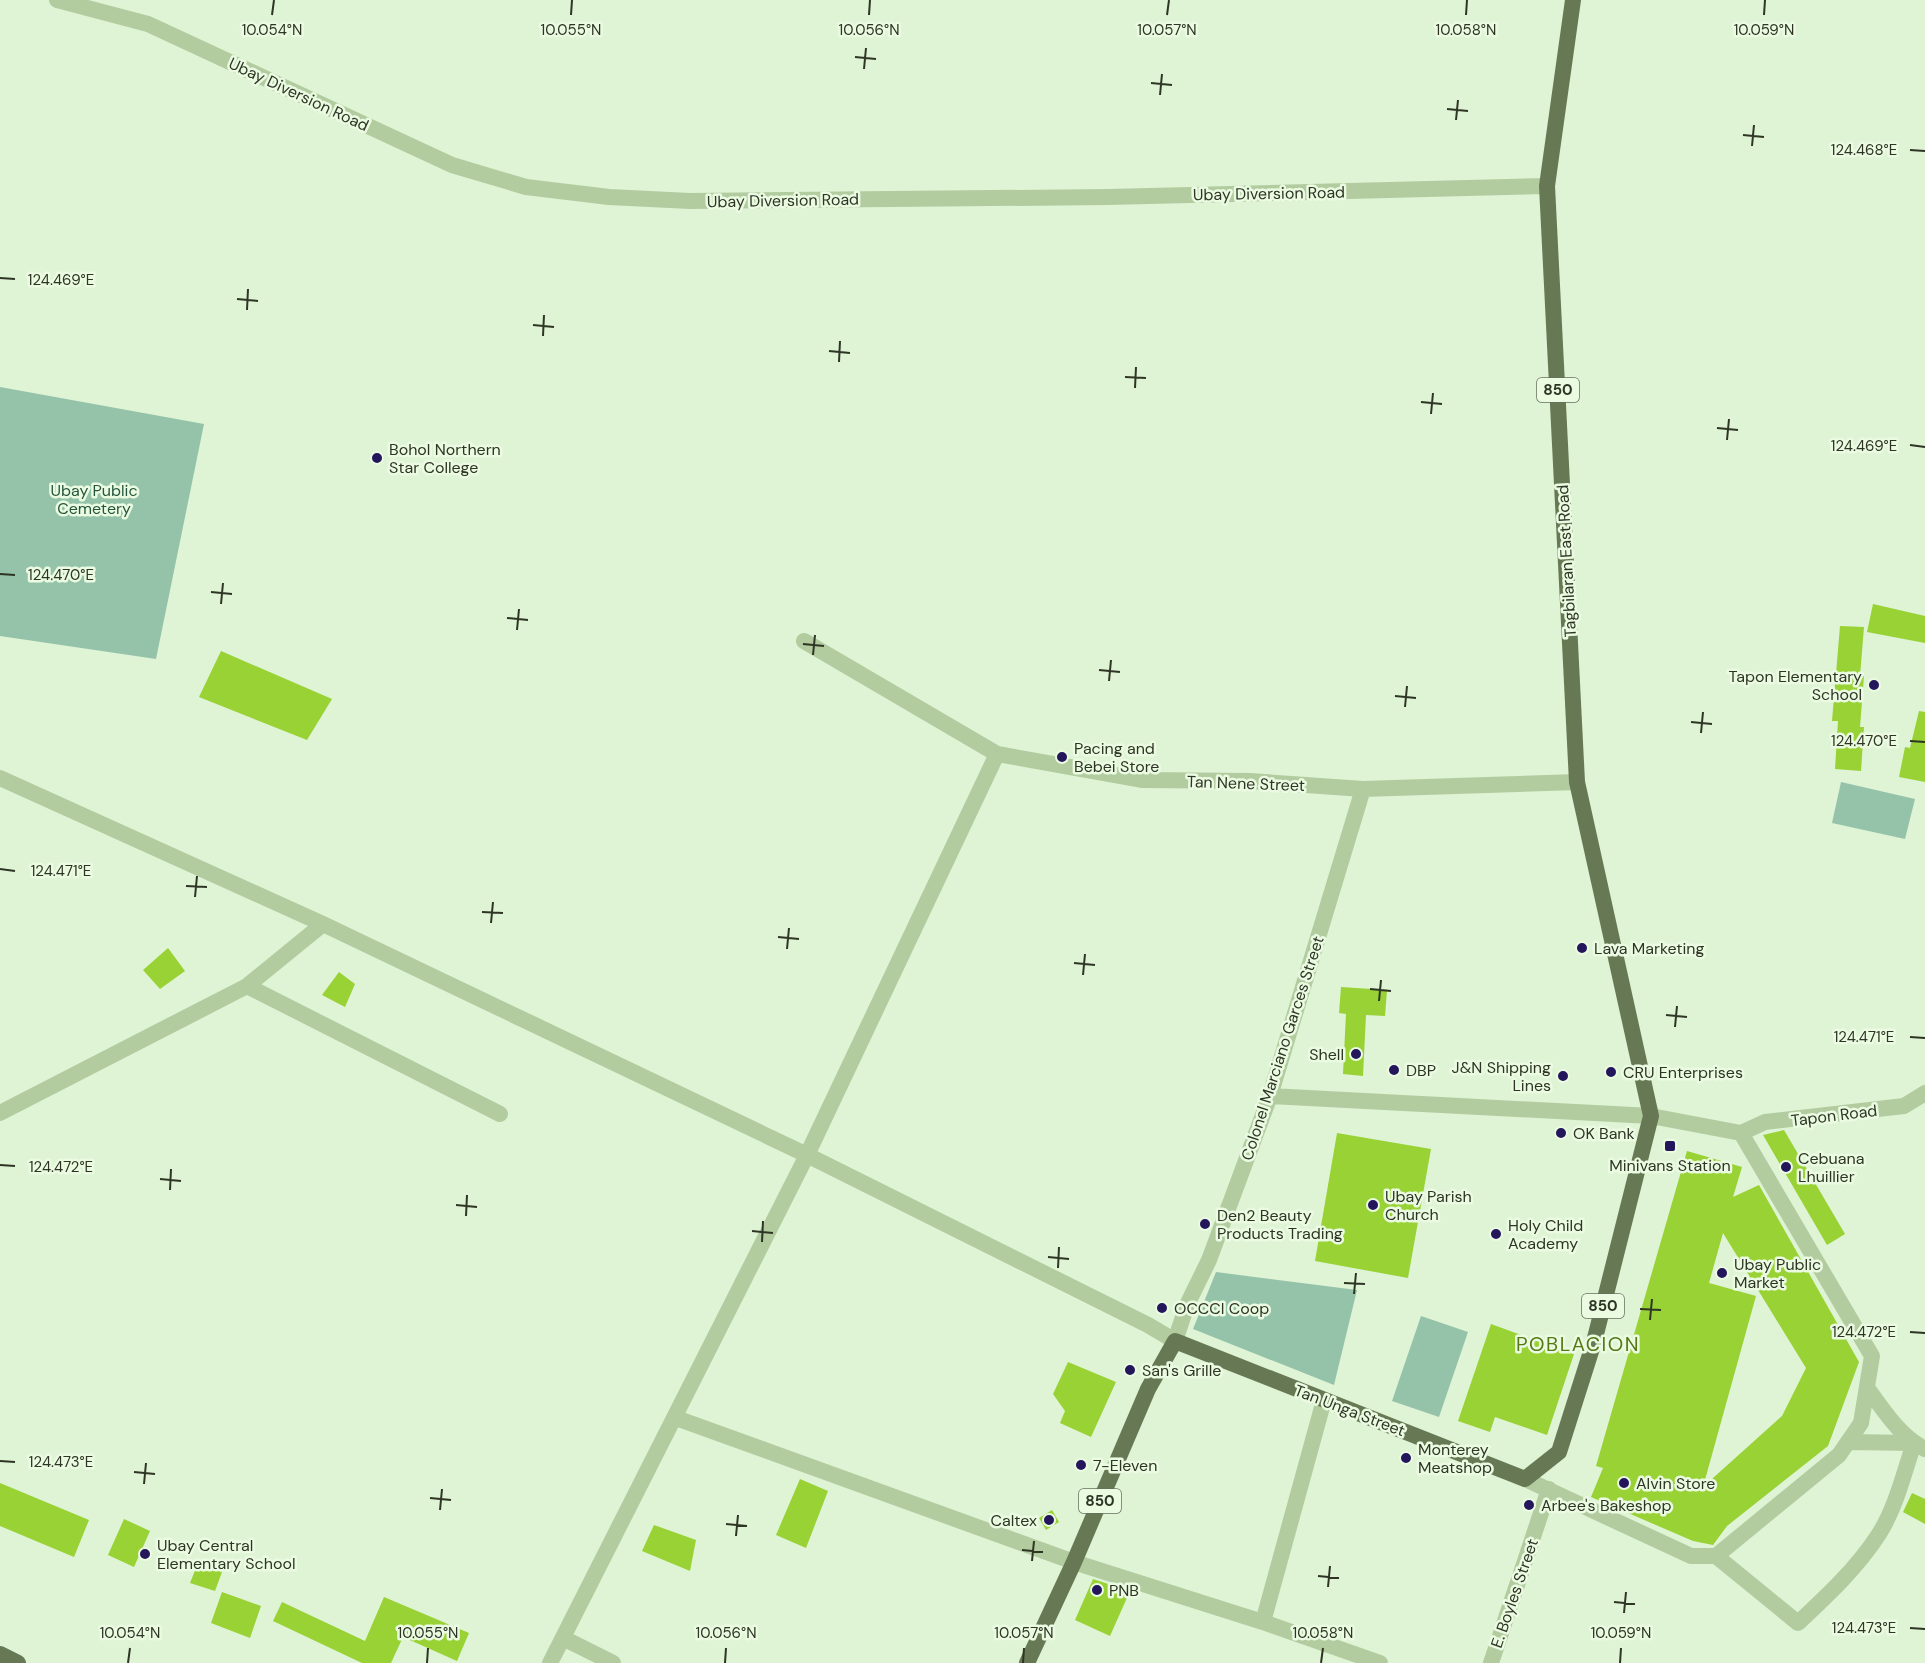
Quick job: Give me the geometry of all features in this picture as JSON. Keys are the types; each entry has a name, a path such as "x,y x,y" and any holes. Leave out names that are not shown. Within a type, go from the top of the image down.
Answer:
{"main road":[{"name":"Tagbilaran East Road","path":"1573,0 1547,186 1577,782 1651,1116"},
{"name":"850","path":"1525,1479 1558,1452 1594,1342 1651,1116"},
{"name":"Tan Unga Street","path":"1175,1341 1525,1479"},
{"name":"Colonel Marciano Garces Street","path":"1027,1663 1074,1562 1148,1389 1175,1341"},
{"path":"0,1654 18,1663"}],"street":[{"name":"Ubay Diversion Road","path":"57,0 148,24 452,165 526,187 609,197 690,201 1107,197 1547,186"},
{"name":"Tan Nene Street","path":"804,640 997,753 1143,780 1250,781 1363,789 1577,782"},
{"path":"550,1663 676,1418 807,1155 997,753"},
{"path":"0,778 323,924 807,1155 1148,1325 1175,1341"},
{"name":"Colonel Marciano Garces Street","path":"1175,1341 1187,1305 1209,1260 1270,1096 1363,789"},
{"path":"0,1113 247,986 323,924"},
{"path":"247,986 500,1114"},
{"name":"Tapon Road","path":"1741,1133 1765,1122 1904,1106 1925,1093"},
{"path":"1270,1096 1651,1116 1741,1133 1872,1356 1861,1423 1839,1455 1716,1556"},
{"path":"1867,1388 1897,1427 1919,1446"},
{"path":"1263,1622 1324,1400"},
{"path":"676,1418 1074,1562 1263,1622 1380,1663"},
{"path":"1848,1442 1919,1446"},
{"path":"1525,1479 1690,1556 1716,1556 1798,1623 1842,1582 1879,1533 1919,1446"},
{"name":"E. Boyles Street","path":"1491,1663 1549,1489"},
{"path":"563,1638 614,1663"}],"green space":[{"name":"Ubay Public Cemetery","path":"0,387 204,424 156,659 0,636"},
{"path":"1841,782 1915,799 1905,839 1832,823"},
{"path":"1216,1272 1357,1290 1334,1385 1193,1329"},
{"path":"1421,1316 1468,1332 1439,1417 1392,1401"}],"building":[{"path":"1873,604 1925,616 1925,643 1867,632"},
{"path":"1840,626 1864,627 1860,676 1864,676 1860,727 1864,727 1861,771 1835,769 1838,721 1832,721"},
{"path":"221,651 332,699 307,740 199,697"},
{"path":"1919,711 1925,712 1925,782 1899,777 1905,747 1910,748"},
{"path":"168,948 185,971 160,989 143,970"},
{"path":"339,972 355,984 345,1007 322,995"},
{"path":"1341,987 1387,990 1385,1016 1366,1015 1363,1076 1343,1074 1346,1014 1339,1013"},
{"path":"1784,1130 1845,1234 1827,1245 1763,1135"},
{"name":"Ubay Parish Church","path":"1337,1133 1431,1149 1408,1278 1315,1261"},
{"name":"Ubay Public Market","path":"1687,1151 1742,1167 1733,1197 1759,1185 1859,1362 1828,1446 1727,1526 1713,1545 1693,1541 1591,1497 1603,1468 1596,1466","holes":["1723,1233 1806,1368 1782,1416 1703,1487 1756,1296 1709,1283"]},
{"path":"1491,1324 1574,1354 1547,1435 1495,1417 1490,1432 1458,1421"},
{"path":"1068,1362 1116,1382 1091,1437 1060,1423 1065,1411 1053,1394"},
{"path":"800,1479 828,1491 806,1548 776,1535"},
{"path":"0,1483 89,1520 74,1557 0,1526"},
{"path":"1912,1493 1925,1499 1925,1524 1903,1512"},
{"name":"Caltex","path":"1052,1510 1059,1522 1046,1530 1039,1518"},
{"path":"124,1519 150,1531 134,1567 108,1555"},
{"path":"654,1525 696,1540 690,1571 642,1551"},
{"path":"198,1563 222,1572 215,1591 190,1583"},
{"path":"1093,1579 1130,1591 1110,1636 1075,1620"},
{"path":"222,1592 261,1606 250,1638 211,1623"},
{"path":"384,1597 469,1633 457,1661 403,1637 391,1663 362,1663 273,1621 282,1602 365,1641"}],"place":[{"name":"Bohol Northern Star College","path":"377,458"},
{"name":"Tapon Elementary School","path":"1874,685"},
{"name":"Pacing and Bebei Store","path":"1062,757"},
{"name":"Lava Marketing","path":"1582,948"},
{"name":"Shell","path":"1356,1054"},
{"name":"DBP","path":"1394,1070"},
{"name":"CRU Enterprises","path":"1611,1072"},
{"name":"J&N Shipping Lines","path":"1563,1076"},
{"name":"OK Bank","path":"1561,1133"},
{"name":"Minivans Station","path":"1670,1146"},
{"name":"Cebuana Lhuillier","path":"1786,1167"},
{"name":"Ubay Parish Church","path":"1373,1205"},
{"name":"Den2 Beauty Products Trading","path":"1205,1224"},
{"name":"Holy Child Academy","path":"1496,1234"},
{"name":"Ubay Public Market","path":"1722,1273"},
{"name":"OCCCI Coop","path":"1162,1308"},
{"name":"San's Grille","path":"1130,1370"},
{"name":"Monterey Meatshop","path":"1406,1458"},
{"name":"7-Eleven","path":"1081,1465"},
{"name":"Alvin Store","path":"1624,1483"},
{"name":"Arbee's Bakeshop","path":"1529,1505"},
{"name":"Caltex","path":"1049,1520"},
{"name":"Ubay Central Elementary School","path":"145,1554"},
{"name":"PNB","path":"1097,1590"}],"district":[{"name":"POBLACION","path":"1578,1344"}]}
